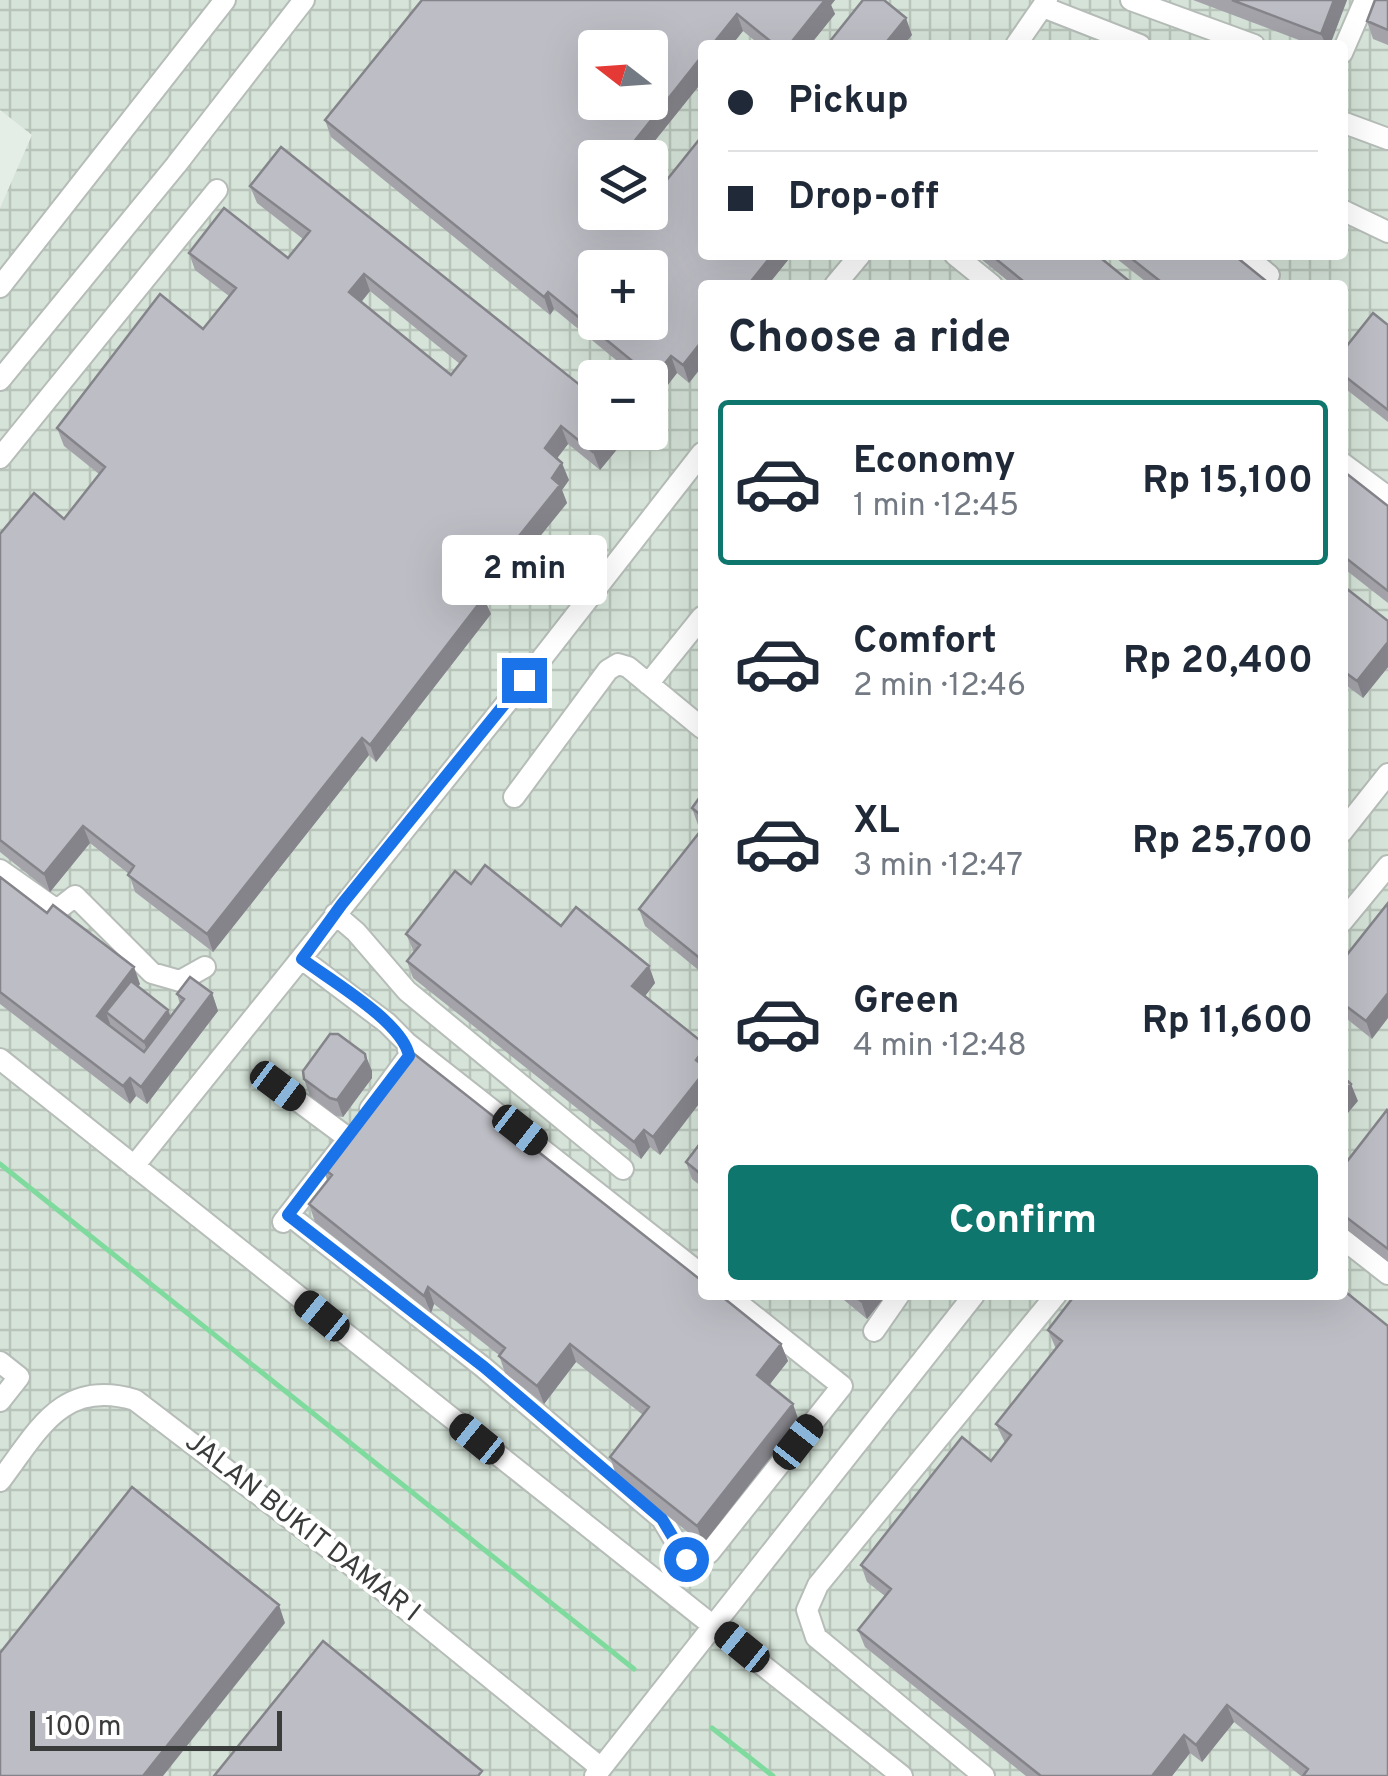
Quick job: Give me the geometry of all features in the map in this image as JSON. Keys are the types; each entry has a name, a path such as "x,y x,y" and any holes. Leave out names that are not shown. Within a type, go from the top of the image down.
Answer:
{"street":[{"path":"0,286 225,0"},
{"path":"0,380 176,165 304,0"},
{"path":"1131,0 1240,40"},
{"path":"1348,40 1365,0"},
{"path":"1020,40 1045,4 1128,40"},
{"path":"1348,124 1388,139"},
{"path":"0,458 217,190"},
{"path":"1348,213 1388,232"},
{"path":"839,280 856,260"},
{"path":"960,260 986,280"},
{"path":"1250,260 1269,275"},
{"path":"134,1166 698,458"},
{"path":"1348,467 1388,497"},
{"path":"648,684 698,622"},
{"path":"514,797 608,670 618,664 628,667 698,725"},
{"path":"1348,824 1388,774"},
{"path":"1348,915 1388,866"},
{"path":"0,870 57,910 75,896 152,973 180,981 204,967"},
{"path":"335,914 408,991 623,1169"},
{"path":"302,959 698,1272"},
{"path":"406,1043 409,1056 286,1219 484,1367 662,1519 686,1559 710,1553 842,1386 734,1300"},
{"path":"0,1059 902,1776"},
{"path":"278,1086 348,1138"},
{"path":"1348,1243 1388,1274"},
{"path":"874,1330 895,1300"},
{"path":"598,1772 969,1300"},
{"path":"984,1776 816,1637 808,1621 808,1610 818,1585 1052,1300"},
{"path":"0,1362 19,1378 0,1401"},
{"name":"JALAN BUKIT DAMAR I","path":"0,1481 56,1409 86,1396 135,1400 364,1574 598,1772"}],"shaded area":[{"path":"0,0 1388,0 1388,1776 0,1776 0,208 32,135 0,110"}],"building":[{"path":"422,0 825,0 793,40 769,40 737,14 716,40 698,40 698,61 668,99 668,30 578,30 578,120 651,120 635,140 578,140 578,230 668,230 668,178 698,141 698,260 768,260 752,280 698,280 698,346 683,365 671,356 668,360 631,360 607,340 668,340 668,250 578,250 578,317 548,292 544,297 325,120"},
{"path":"863,0 884,0 906,18 888,40 831,40"},
{"path":"1232,0 1334,0 1321,34"},
{"path":"1375,0 1388,0 1388,30 1367,21"},
{"path":"281,147 578,383 578,440 561,426 545,448 562,463 552,478 560,485 475,591 484,597 370,745 362,738 207,934 128,875 134,866 83,826 44,874 0,840 0,534 34,493 64,519 105,467 57,428 160,294 203,329 236,288 189,253 224,208 288,258 310,231 250,186","holes":["364,274 466,356 451,375 349,292"]},
{"path":"997,260 1103,260 1128,280 1022,280"},
{"path":"1133,260 1240,260 1265,280 1159,280"},
{"path":"1373,313 1388,325 1388,410 1348,379 1348,344"},
{"path":"1348,475 1388,506 1388,591 1348,560"},
{"path":"1348,590 1388,621 1388,642 1357,681 1348,674"},
{"path":"698,834 698,957 639,909"},
{"path":"485,865 561,926 576,907 649,966 632,986 698,1039 698,1080 653,1137 644,1130 634,1142 407,961 420,945 406,934 455,871 471,884"},
{"path":"0,877 47,913 53,905 134,967 97,1016 144,1052 184,999 177,994 190,977 212,993 141,1087 130,1078 123,1086 0,992"},
{"path":"1388,903 1388,993 1366,1021 1348,1008 1348,953"},
{"path":"131,981 168,1010 144,1042 106,1012"},
{"path":"330,1034 338,1034 365,1054 366,1060 337,1100 304,1079 303,1071"},
{"path":"413,1053 698,1278 698,1300 726,1300 781,1344 757,1375 793,1404 697,1526 610,1457 649,1407 570,1344 537,1386 499,1356 505,1348 428,1287 424,1296 309,1204 332,1175 323,1168"},
{"path":"1387,1110 1388,1249 1348,1219 1348,1160"},
{"path":"698,1146 698,1172 686,1162"},
{"path":"1348,1294 1388,1326 1388,1776 1303,1776 1308,1769 1227,1705 1196,1745 1184,1735 1152,1776 1041,1776 858,1630 891,1589 861,1565 962,1437 991,1461 1011,1435 996,1424 1062,1341 1048,1330 1071,1300 1348,1300"},
{"path":"132,1487 279,1605 143,1776 0,1776 0,1653"},
{"path":"323,1641 482,1771 478,1776 214,1776"}],"waterway":[{"path":"0,1164 634,1669"},
{"path":"712,1728 773,1776"}],"route":[{"path":"524,680 302,959 387,1023 406,1043 409,1056 288,1215 484,1367 662,1519 686,1559"}]}
